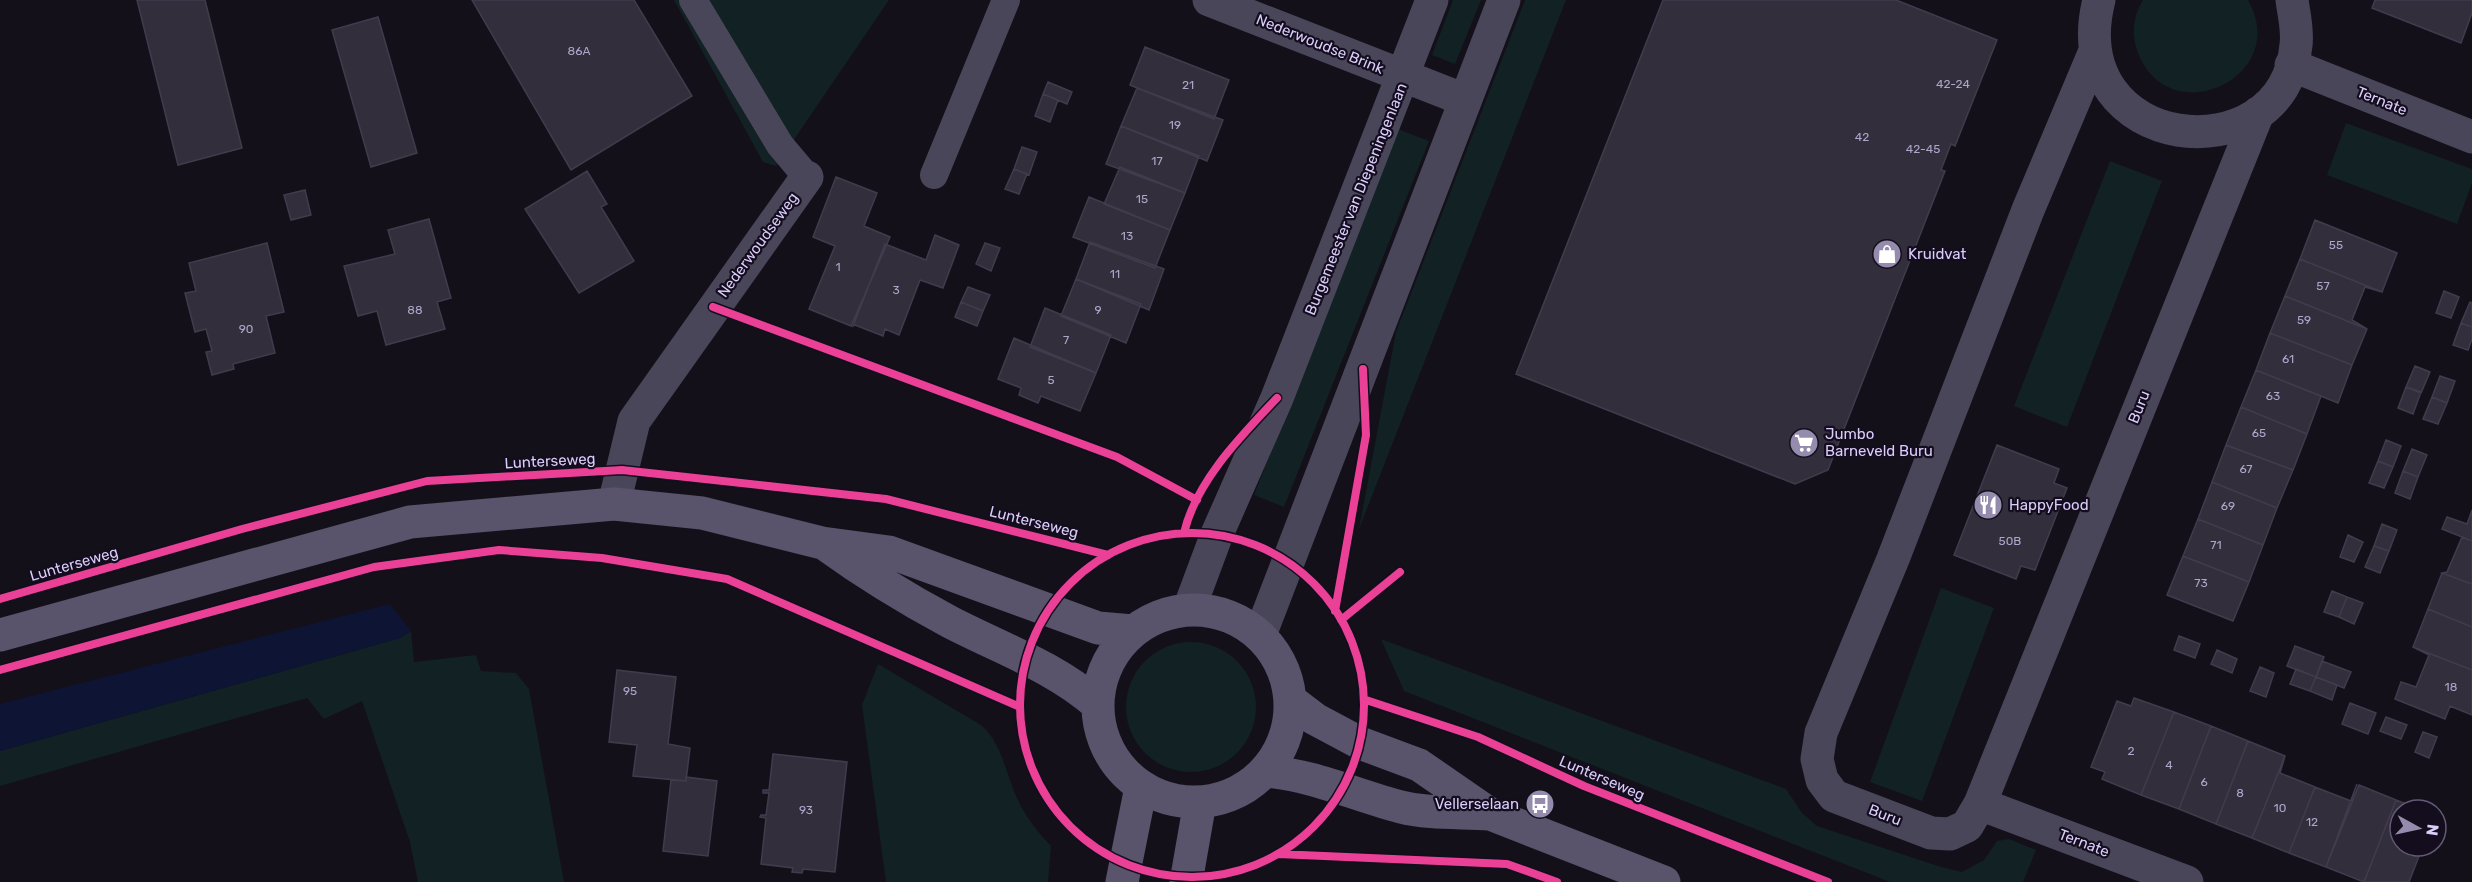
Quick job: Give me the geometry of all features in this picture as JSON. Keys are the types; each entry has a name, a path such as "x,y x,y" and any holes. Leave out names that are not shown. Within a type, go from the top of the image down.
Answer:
{"main road":[{"path":"0,635 410,522 614,504 702,513 822,543 889,552 1098,628 1133,631"},
{"path":"822,543 875,581 951,622 1071,681 1097,704"},
{"path":"1189,609 1214,611 1239,620 1260,635 1275,654 1286,676 1290,700 1288,726 1280,750 1265,771 1247,787 1224,798 1200,802 1169,800 1141,787 1117,765 1102,736 1097,704 1102,676 1114,651 1133,631 1159,616 1189,609"},
{"path":"1290,700 1315,719 1360,743 1419,765 1490,814 1664,882"},
{"path":"1265,771 1291,773 1344,787 1402,807 1490,814"},
{"path":"1122,882 1141,787"},
{"path":"1186,882 1200,802"}],"street":[{"name":"Nederwoudse Brink","path":"1209,0 1465,100"},
{"name":"Burgemeester van Diepeningenlaan","path":"1189,609 1217,534 1277,398 1404,77 1432,0"},
{"path":"1260,635 1504,0"},
{"path":"2099,0 2094,21 2095,51 2107,84 2129,110 2159,127 2193,134 2228,129 2258,113 2284,83 2296,48 2294,15 2309,0"},
{"name":"Buru","path":"2095,51 2028,210 1893,559 1821,733 1817,759 1822,780 1834,796 1931,833 1950,834 1967,825 1980,804 2258,113"},
{"name":"Ternate","path":"2291,65 2472,137"},
{"name":"Nederwoudseweg","path":"614,504 634,421 807,177"},
{"name":"Ternate","path":"1980,804 2187,882"}],"lane":[{"path":"693,0 780,145 807,177"},
{"path":"934,175 1006,0"}],"shaded area":[{"path":"674,0 889,0 776,166 763,162"},
{"path":"1453,0 1481,0 1455,64 1432,55"},
{"path":"1525,0 1566,0 1359,529 1396,332"},
{"path":"2143,0 2248,0 2257,28 2254,52 2241,72 2222,86 2198,92 2175,90 2154,77 2138,53 2134,40 2134,26"},
{"path":"2346,123 2472,169 2472,183 2457,224 2327,175"},
{"path":"1398,129 1429,141 1284,507 1254,495"},
{"path":"2110,161 2162,181 2067,427 2014,406"},
{"path":"1941,588 1994,608 1922,801 1870,782"},
{"path":"411,631 414,662 476,655 481,671 516,673 529,689 564,882 418,882 410,842 362,701 324,719 307,698 0,786 0,751 400,638"},
{"path":"1381,639 1786,789 1802,813 1817,826 1941,867 1962,872 1984,860 1997,841 2009,839 2036,850 2023,882 1890,882 1404,691"},
{"path":"1191,642 1216,647 1237,661 1251,682 1256,707 1251,732 1237,753 1216,767 1191,772 1166,767 1145,753 1131,732 1126,707 1131,682 1145,661 1166,647"},
{"path":"878,664 981,725 988,732 994,740 1023,810 1051,846 1048,882 886,882 862,705"}],"water":[{"path":"390,604 411,631 400,638 0,751 0,704"}],"building":[{"path":"137,0 205,0 242,148 178,165"},
{"path":"472,0 634,0 692,96 571,170"},
{"path":"1663,0 1896,0 1997,40 1955,146 1951,144 1941,170 1945,171 1828,470 1795,484 1516,374"},
{"path":"2375,0 2472,0 2472,13 2461,43 2372,8"},
{"path":"378,17 417,153 371,167 332,30"},
{"path":"1145,47 1229,80 1214,119 1130,85"},
{"path":"1048,82 1072,92 1067,104 1043,94"},
{"path":"1137,88 1223,120 1207,161 1121,126"},
{"path":"1043,94 1058,100 1050,122 1035,116"},
{"path":"1121,126 1199,156 1185,193 1106,164"},
{"path":"1022,147 1037,152 1029,175 1014,169"},
{"path":"1120,167 1185,193 1170,230 1104,204"},
{"path":"1014,169 1027,174 1019,194 1005,189"},
{"path":"587,171 607,204 601,207 634,261 579,293 525,209"},
{"path":"836,177 877,193 864,226 890,237 851,326 809,309 835,246 813,237"},
{"path":"305,190 311,215 291,220 284,195"},
{"path":"1089,197 1170,230 1155,268 1073,237"},
{"path":"429,219 451,298 437,302 445,329 386,345 377,311 358,316 344,266 395,254 388,230"},
{"path":"2315,220 2397,253 2382,292 2300,259"},
{"path":"935,235 959,245 943,288 920,280 899,335 885,329 883,336 853,326 885,244 926,260"},
{"path":"1090,242 1164,269 1149,310 1076,279"},
{"path":"267,243 284,312 266,316 275,353 233,364 234,369 212,375 206,352 212,351 206,329 195,332 185,293 196,291 189,263"},
{"path":"985,243 1000,248 991,271 976,264"},
{"path":"2300,259 2382,292 2365,287 2352,320 2367,329 2285,296"},
{"path":"1076,279 1141,304 1126,343 1061,316"},
{"path":"968,287 990,295 983,311 961,302"},
{"path":"2444,291 2459,297 2451,318 2436,313"},
{"path":"2285,296 2367,329 2352,365 2270,333"},
{"path":"961,302 983,311 977,326 955,317"},
{"path":"2470,302 2472,303 2472,327 2461,323"},
{"path":"1045,308 1111,335 1096,373 1030,347"},
{"path":"2461,323 2472,327 2472,339 2468,350 2453,345"},
{"path":"2270,333 2352,365 2338,403 2256,370"},
{"path":"1014,338 1096,373 1080,411 1041,396 1038,403 1019,395 1021,388 998,379"},
{"path":"2415,366 2430,372 2421,393 2406,387"},
{"path":"2256,370 2321,396 2307,434 2241,407"},
{"path":"2440,376 2455,381 2447,403 2432,397"},
{"path":"2406,387 2421,392 2413,414 2398,408"},
{"path":"2432,397 2447,403 2438,424 2423,419"},
{"path":"2241,407 2307,434 2293,470 2226,445"},
{"path":"2386,440 2401,446 2393,467 2378,461"},
{"path":"1997,445 2059,469 2054,483 2067,488 2035,570 2021,566 2016,579 1954,555"},
{"path":"2226,445 2293,470 2277,508 2212,482"},
{"path":"2412,449 2427,455 2418,477 2403,471"},
{"path":"2378,461 2393,467 2384,488 2369,483"},
{"path":"2403,471 2418,477 2410,499 2395,493"},
{"path":"2212,482 2277,508 2263,545 2198,519"},
{"path":"2472,510 2472,541 2442,529 2447,517 2467,524"},
{"path":"2198,519 2263,545 2249,582 2183,556"},
{"path":"2382,524 2397,530 2389,551 2374,546"},
{"path":"2348,535 2363,542 2354,562 2340,557"},
{"path":"2462,537 2472,541 2472,584 2442,573 2447,572"},
{"path":"2374,546 2389,551 2380,573 2365,567"},
{"path":"2183,556 2249,582 2233,621 2167,595"},
{"path":"2442,573 2472,584 2472,627 2428,609"},
{"path":"2332,591 2347,597 2339,617 2324,612"},
{"path":"2347,597 2363,603 2354,624 2339,617"},
{"path":"2428,609 2472,627 2472,670 2413,647"},
{"path":"2179,636 2200,644 2195,658 2174,650"},
{"path":"2295,646 2324,657 2316,677 2287,666"},
{"path":"2413,647 2472,670 2472,715 2450,706 2445,719 2395,699 2401,682 2416,687 2429,655"},
{"path":"2217,650 2237,659 2232,673 2211,664"},
{"path":"2322,661 2351,672 2344,688 2316,677"},
{"path":"2260,667 2274,673 2266,697 2250,691"},
{"path":"2296,669 2316,677 2310,691 2290,684"},
{"path":"617,670 676,677 668,744 690,748 686,781 633,776 637,745 609,742"},
{"path":"2316,677 2337,685 2332,700 2310,691"},
{"path":"2134,698 2174,712 2141,795 2102,779 2105,772 2091,767 2117,701 2131,706"},
{"path":"2350,703 2376,713 2368,734 2342,724"},
{"path":"2174,712 2211,726 2179,809 2141,795"},
{"path":"2386,717 2407,725 2401,739 2380,731"},
{"path":"2211,726 2248,741 2216,824 2179,809"},
{"path":"2423,732 2437,737 2429,758 2415,752"},
{"path":"2248,741 2285,756 2252,838 2216,824"},
{"path":"773,754 847,762 835,872 803,869 802,873 792,872 793,868 761,864 766,818 760,817 766,815 769,793 763,793 763,790 769,790"},
{"path":"2285,756 2280,773 2315,787 2289,853 2252,838"},
{"path":"686,777 717,781 708,856 663,851 671,780 686,781"},
{"path":"2359,785 2391,798 2388,798 2388,820 2364,882 2326,867"},
{"path":"2315,787 2351,801 2326,867 2289,853"},
{"path":"2388,820 2388,858 2418,858 2409,882 2364,882"}],"cycle path":[{"path":"713,307 1117,457 1197,500"},
{"path":"1335,611 1366,435 1363,369"},
{"path":"1184,533 1190,514 1209,477 1235,443 1277,398"},
{"name":"Lunterseweg","path":"0,599 242,529 427,481 622,470 886,499 1108,555"},
{"path":"1192,533 1225,537 1258,546 1301,572 1325,596 1351,639 1360,672 1364,705 1360,738 1351,771 1325,814 1301,838 1258,864 1225,873 1192,877 1159,873 1126,864 1083,838 1059,814 1033,771 1024,738 1020,705 1024,672 1033,639 1059,596 1083,572 1126,546 1159,537 1192,533"},
{"path":"0,670 374,567 499,550 602,558 727,579 1020,707"},
{"path":"1341,620 1400,572"},
{"name":"Lunterseweg","path":"1366,700 1478,737 1584,786 1828,882"},
{"path":"1278,854 1507,864 1557,882"}],"place":[{"name":"Kruidvat","path":"1887,254"},
{"name":"Jumbo Barneveld Buru","path":"1804,443"},
{"name":"HappyFood","path":"1988,505"},
{"name":"Vellerselaan","path":"1540,804"}]}
